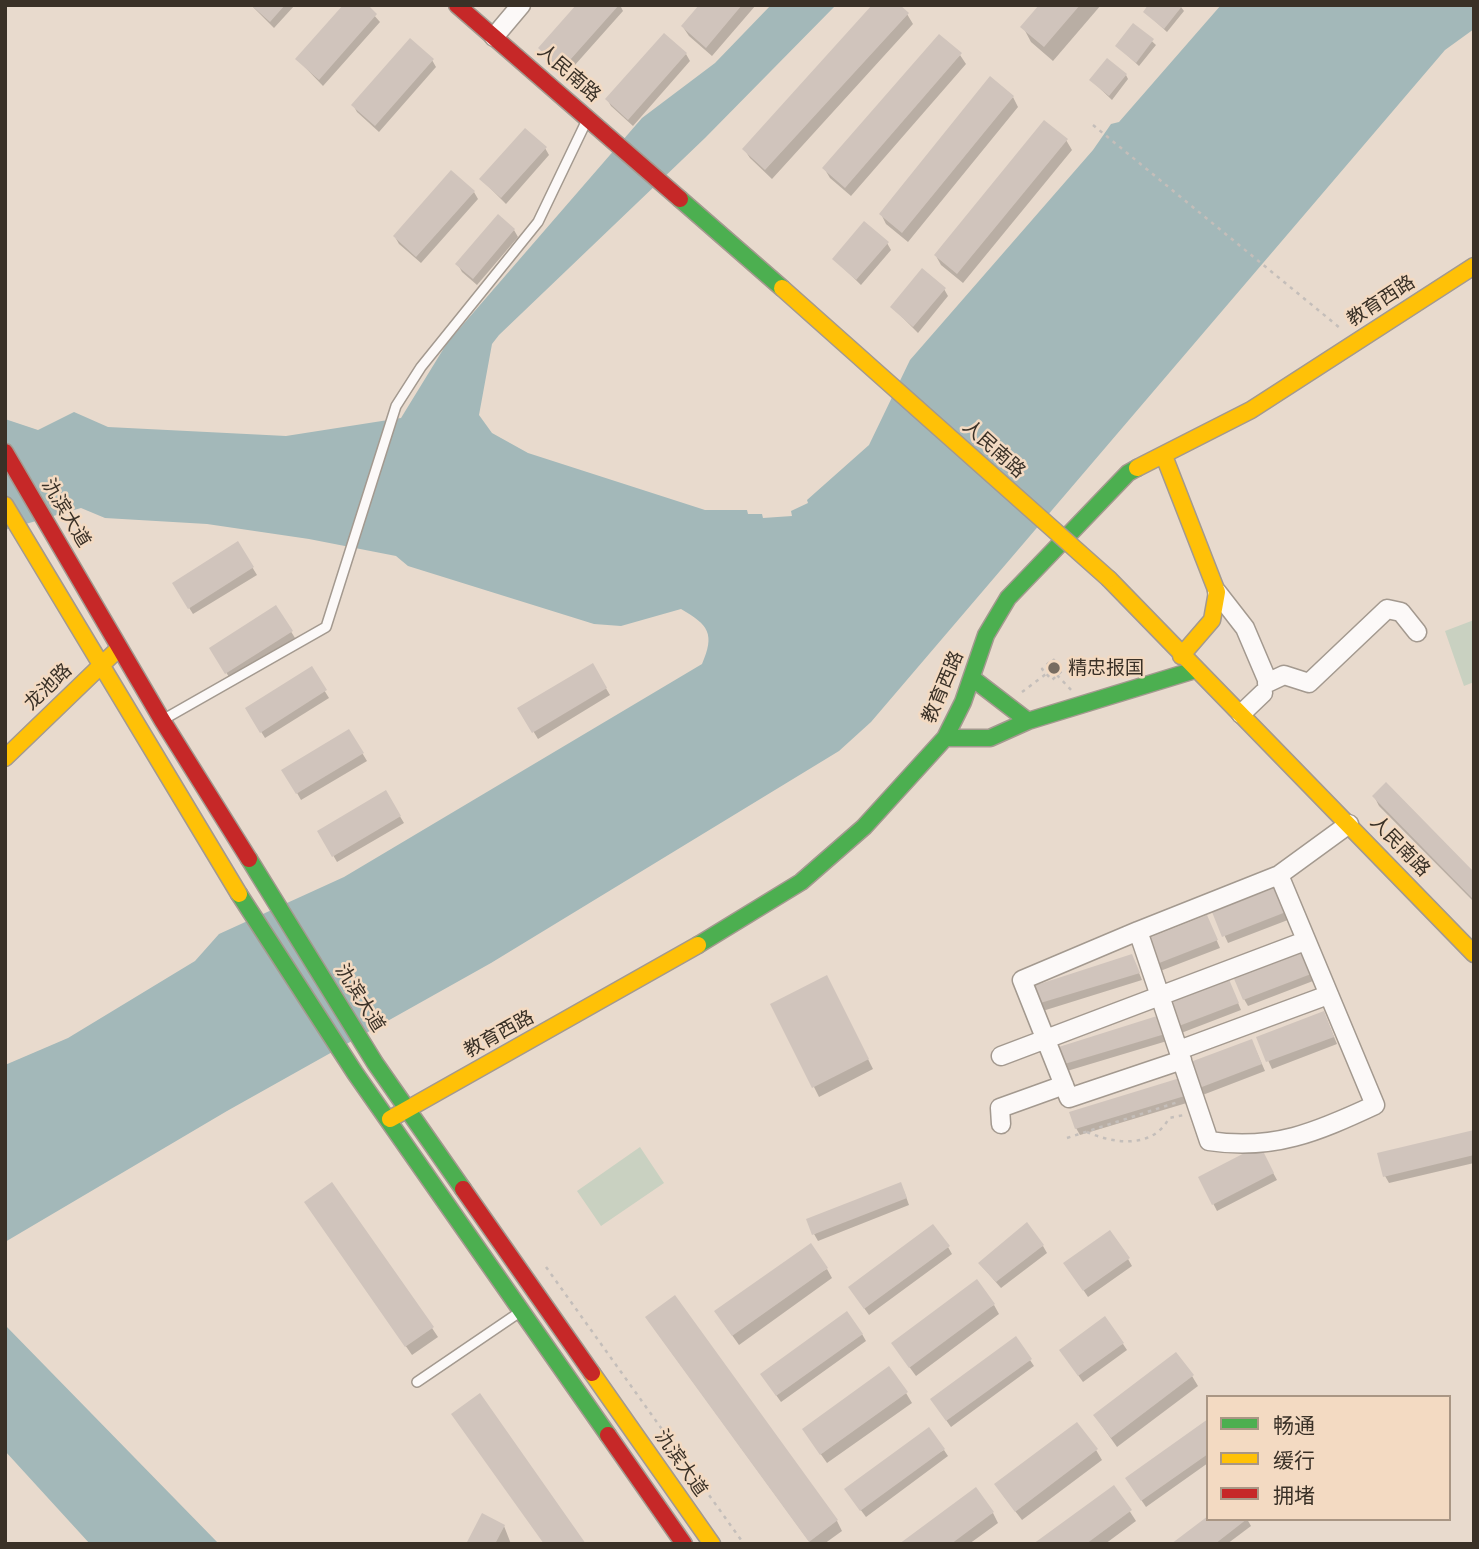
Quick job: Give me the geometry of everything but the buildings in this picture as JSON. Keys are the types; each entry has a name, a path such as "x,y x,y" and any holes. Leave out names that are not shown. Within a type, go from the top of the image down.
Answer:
{"main road":[{"name":"人民南路","path":"457,5 611,137 1110,579 1181,656 1241,714 1474,954"},
{"name":"教育西路","path":"387,1120 739,922 801,882 864,827 945,738 972,678 986,635 1008,598 1128,473 1251,410 1474,266"},
{"name":"氿滨大道","path":"5,452 162,720 375,1063 712,1544"},
{"path":"1164,456 1217,592 1218,607 1212,621 1201,638 1181,656"},
{"path":"5,505 245,904 355,1073 684,1544"},
{"name":"龙池路","path":"5,758 121,646"},
{"path":"945,738 990,738 1028,721 1056,715 1195,670"},
{"path":"972,678 1028,721"}],"street":[{"path":"494,37 522,5"},
{"path":"1217,592 1245,628 1267,686"},
{"path":"1241,714 1267,686 1284,675 1309,682 1387,609 1401,612 1417,632"},
{"path":"1328,995 1069,1098 1022,980 1279,875 1349,824"},
{"path":"1138,931 1209,1141 1244,1146 1322,1129 1375,1105 1279,875"},
{"path":"1001,1056 1306,941"},
{"path":"1001,1124 1000,1108 1064,1085"}],"lane":[{"path":"162,720 326,627 345,559 396,406 421,367 538,222 588,117"},
{"path":"417,1382 540,1299"}],"path":[{"path":"1093,125 1356,342"},
{"path":"1053,659 1063,670 1052,680 1046,674 1042,669 1053,659"},
{"path":"1006,705 1046,674"},
{"path":"1067,1138 1194,1097"},
{"path":"1087,1132 1108,1140 1135,1141 1160,1133 1170,1118 1178,1115 1199,1116"},
{"path":"546,1267 744,1544"}],"green space":[{"path":"1474,620 1474,682 1464,686 1445,631"},
{"path":"640,1147 664,1183 601,1226 577,1191"}],"shaded area":[{"path":"771,5 836,5 705,138 499,335 492,344 479,415 492,433 528,453 705,510 747,510 748,514 762,514 763,518 792,516 791,511 808,503 807,500 869,445 910,360 1093,150 1111,124 1119,122 1221,5 1474,5 1474,29 1445,50 871,722 839,751 491,963 227,1111 5,1242 5,1065 68,1038 195,961 219,934 344,877 702,664 708,638 707,631 698,620 681,609 621,626 594,624 408,566 396,556 309,539 207,524 105,518 81,508 5,530 5,419 38,430 74,412 108,427 286,436 401,418 447,343 642,118 715,63"},
{"path":"5,1325 219,1544 90,1544 5,1451"}],"traffic: fast":[{"path":"680,199 782,288"},
{"path":"698,945 801,882 864,827 945,738 963,702 986,635 1008,598 1128,473 1137,468"},
{"path":"972,678 1028,721 1195,670"},
{"path":"945,738 990,738 1028,721"},
{"path":"249,859 375,1063 463,1189"},
{"path":"239,894 355,1073 608,1435"}],"traffic: slow":[{"path":"1137,468 1251,410 1474,266"},
{"path":"782,288 1109,579"},
{"path":"1164,456 1217,592 1212,620 1181,656"},
{"path":"5,505 239,894"},
{"path":"1109,579 1474,954"},
{"path":"5,758 115,652"},
{"path":"390,1119 698,945"},
{"path":"592,1373 712,1544"}],"traffic: jam":[{"path":"457,5 680,199"},
{"path":"5,452 162,720 249,859"},
{"path":"463,1189 592,1373"},
{"path":"608,1435 684,1544"}],"place":[{"name":"精忠报国","path":"1054,668"}]}
